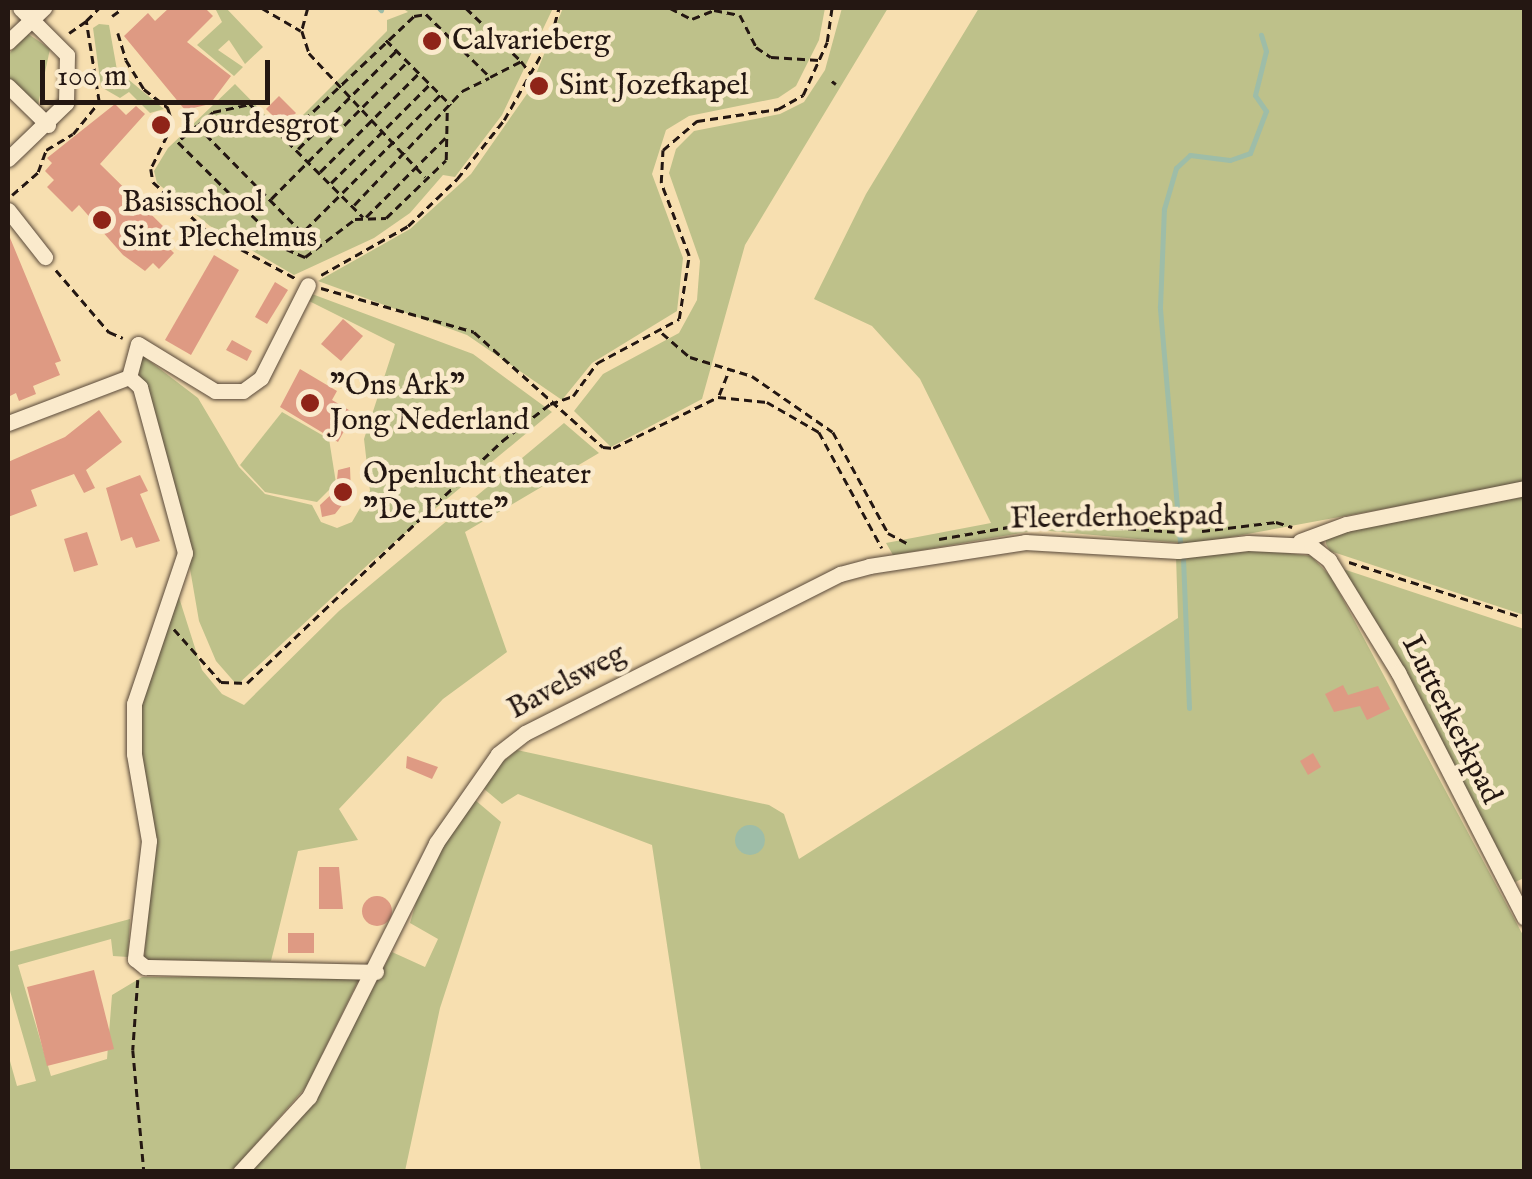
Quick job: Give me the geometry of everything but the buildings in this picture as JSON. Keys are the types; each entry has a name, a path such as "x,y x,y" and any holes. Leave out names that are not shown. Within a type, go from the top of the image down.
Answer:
{"street":[{"path":"8,42 31,10 67,55 66,103 48,125 8,159"},
{"path":"8,86 48,125"},
{"path":"8,210 45,257"},
{"path":"129,377 138,344 215,391 243,390 261,378 308,285"},
{"path":"8,422 129,377"},
{"path":"129,377 140,388 185,553 143,662 132,730 148,842 138,926 139,964 376,972"},
{"name":"Fleerderhoekpad","path":"892,563 1025,542 1178,551 1300,541 1346,524 1524,488"},
{"path":"1300,541 1322,552"},
{"name":"Lutterkerkpad","path":"1322,552 1398,672 1524,918"},
{"name":"Bavelsweg","path":"240,1172 310,1097 376,972 436,843 513,740 840,574 892,563"}],"path":[{"path":"112,16 123,8"},
{"path":"262,8 302,31"},
{"path":"308,8 302,31 308,52 347,100 426,179"},
{"path":"466,8 531,70 536,80"},
{"path":"308,285 408,226 457,179 504,120 560,8"},
{"path":"670,8 692,19 714,10 740,15 744,28 771,57 821,60"},
{"path":"163,611 190,654 221,682 247,683 550,404 573,396 597,363 661,332 679,318 689,256 661,183 663,150 696,121 778,110 803,95 821,60 832,8"},
{"path":"285,138 384,38 426,14 490,77"},
{"path":"55,42 86,21"},
{"path":"118,33 126,60 144,89 168,108 173,124 151,169 153,182 207,231 308,285 474,332 596,444 613,448 718,396 767,402 819,432 892,563"},
{"path":"384,38 452,106"},
{"path":"297,150 396,50"},
{"path":"352,206 452,106 462,91 521,60"},
{"path":"270,200 408,62"},
{"path":"319,173 419,73"},
{"path":"330,184 430,84"},
{"path":"286,249 440,94"},
{"path":"444,138 364,218 305,256 286,249 178,142 221,108 250,104 364,218 386,218 446,160 447,111"},
{"path":"197,126 302,233"},
{"path":"45,257 110,332 138,344"},
{"path":"661,332 690,357 752,376 833,432 888,534 912,545"},
{"path":"718,396 730,368"},
{"path":"928,541 1036,522 1189,533"},
{"path":"1322,552 1524,618"},
{"path":"139,964 134,1050 144,1172"}],"green space":[{"path":"215,8 226,8 263,47 245,64 229,40 218,50 243,67 234,76 197,45 222,22"},
{"path":"402,8 553,8 502,115 455,177 443,175 410,213 374,238 294,275 210,226 157,183 154,171 168,148 235,84 284,134 387,31 387,20 408,12"},
{"path":"563,8 825,8 819,40 796,86 778,98 689,116 666,130 652,174 683,258 677,311 592,363 562,400 467,335 318,281 410,229 471,174 529,91"},
{"path":"842,8 888,8 745,245 702,399 611,447 574,411 603,374 679,333 697,300 700,261 669,173 676,149 694,131 780,114 804,102 825,70"},
{"path":"979,8 1524,8 1524,483 1193,544 1038,530 893,555 886,543 991,523 920,379 872,326 814,299 866,194"},
{"path":"109,25 117,70 164,109 150,113 129,92 120,98 101,87 93,28"},
{"path":"27,33 50,49 38,105 8,78 8,55"},
{"path":"312,294 473,354 552,412 373,560 237,685 216,661 199,621 184,534 135,360 143,356 198,398 239,467 265,494 312,505 321,522 337,528 352,522 370,491 364,439 395,344 309,301"},
{"path":"282,412 329,439 336,483 317,502 265,492 240,465"},
{"path":"564,423 599,453 465,532 507,652 443,699 339,809 358,840 298,851 271,961 144,960 154,847 134,717 176,588 202,670 222,694 244,705 339,611"},
{"path":"1524,497 1524,615 1330,551 1326,544 1326,537 1390,521"},
{"path":"1246,548 1311,556 1331,577 1524,937 1524,1171 701,1171 652,845 518,794 502,804 477,783 517,750 769,805 784,814 799,859 1178,618 1176,556","holes":["746,826 759,829 754,854 740,851"]},
{"path":"1340,568 1524,629 1524,878 1509,885"},
{"path":"468,794 501,822 440,1008 405,1171 251,1172 311,1106 392,952 425,967 438,939 410,923 421,886"},
{"path":"130,919 128,957 113,956 111,939 18,965 51,1076 107,1059 112,995 142,977 360,977 306,1087 232,1171 8,1171 8,1054 17,1086 36,1081 8,984 8,952"}],"shaded area":[{"path":"750,825 764,834 765,840 756,854 750,855 736,846 735,840 744,826"}],"waterway":[{"path":"1180,542 1160,307 1164,209 1176,168 1190,155 1230,160 1250,153 1266,111 1255,95 1266,51 1261,35"},
{"path":"1183,558 1189,708"}],"place":[{"name":"Calvarieberg","path":"432,41"},
{"name":"Sint Jozefkapel","path":"539,86"},
{"name":"Lourdesgrot","path":"161,125"},
{"name":"Basisschool Sint Plechelmus","path":"102,220"},
{"name":"\"Ons Ark\" Jong Nederland","path":"310,403"},
{"name":"Openlucht theater \"De Lutte\"","path":"343,492"}]}
